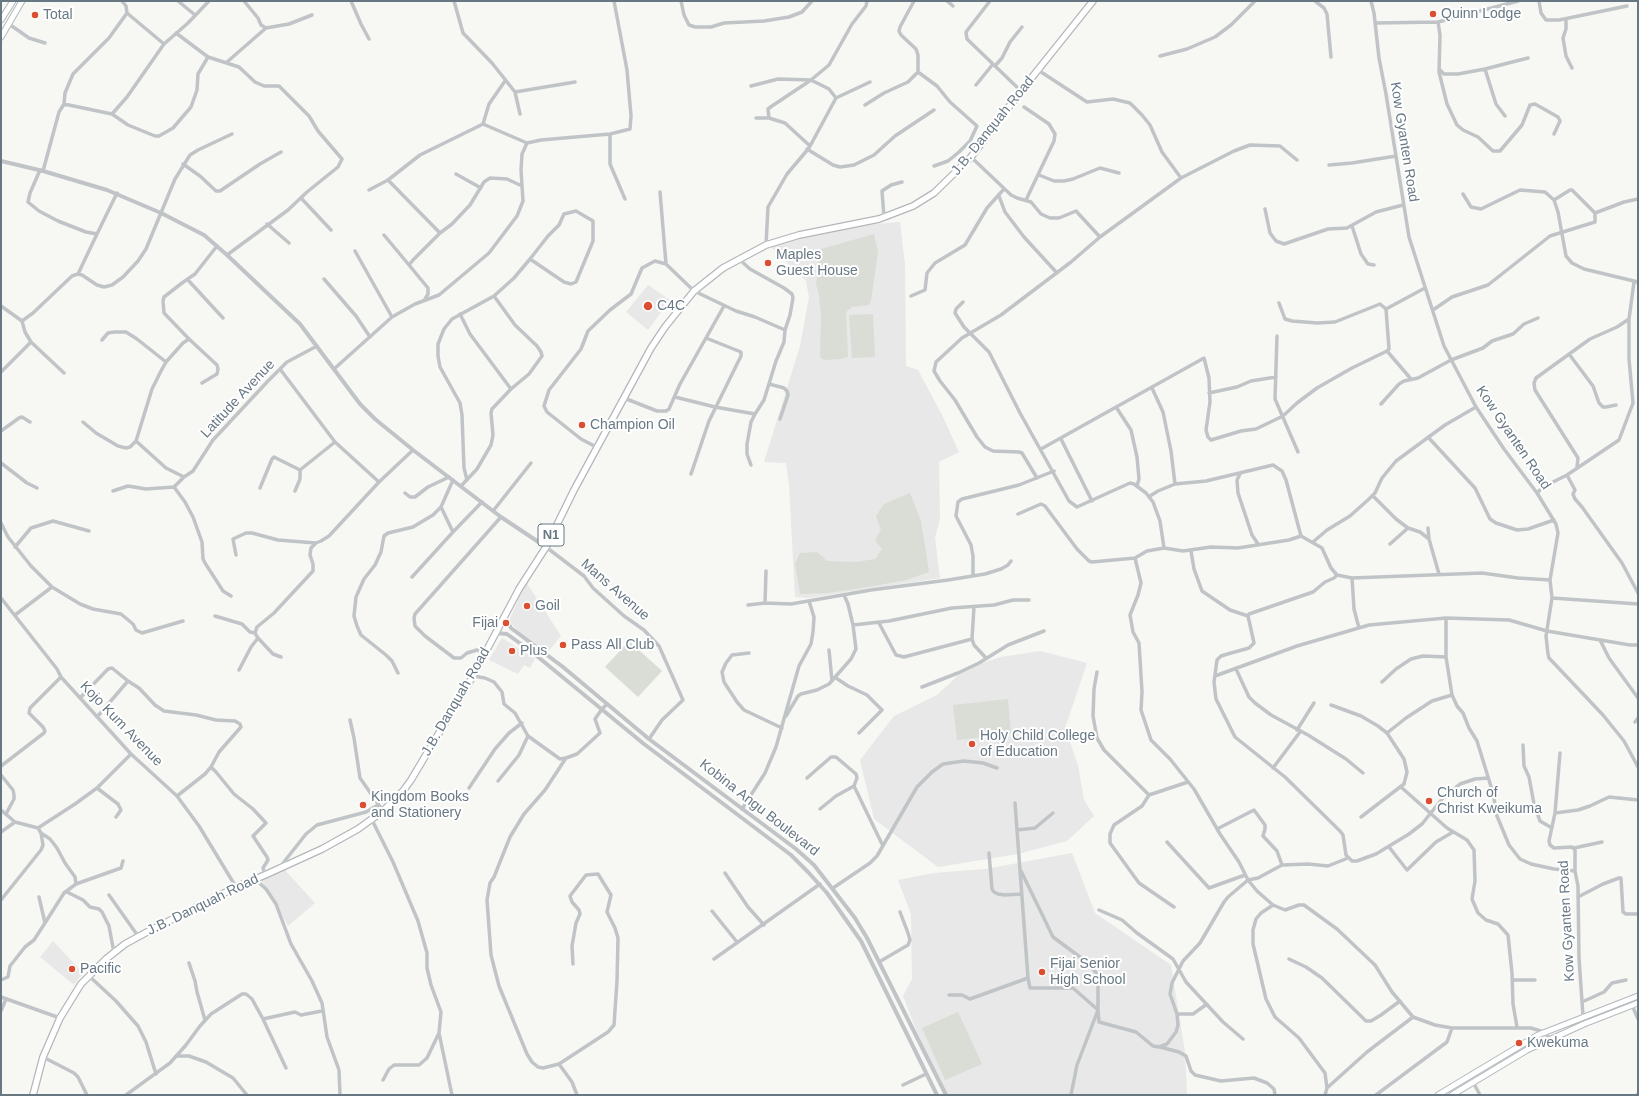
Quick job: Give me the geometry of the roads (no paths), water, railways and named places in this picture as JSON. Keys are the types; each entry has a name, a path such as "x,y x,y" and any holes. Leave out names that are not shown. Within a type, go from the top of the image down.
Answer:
{"highway":[{"name":"J.B. Danquah Road","path":"33,1095 43,1057 60,1018 88,975 114,953 138,936 236,886 265,876 322,849 372,820 383,811 411,780 473,676 504,616 546,547 574,490 665,327 694,291 723,268 766,245 799,235 884,218 914,206 934,193 972,157 1021,91 1093,1"}],"main road":[{"path":"1,20 13,1"},
{"path":"1,37 22,1"},
{"path":"1438,1095 1544,1032 1638,996"},
{"path":"1452,1095 1512,1058 1550,1039 1638,1003"}],"street":[{"path":"97,234 58,221 31,206 28,202 28,198 42,171 59,112 64,104 65,93 73,74 109,38 127,13 126,3 122,1"},
{"path":"178,1 195,15"},
{"path":"112,114 127,97 164,44 208,1"},
{"path":"244,1 258,18 261,25 266,28"},
{"path":"351,1 369,39"},
{"path":"454,1 463,34 492,63 515,92 520,114"},
{"path":"483,124 527,143 541,140 610,134 630,129 631,124 627,70 614,1"},
{"path":"681,1 684,15 689,24 695,27 711,27 724,23 764,21 789,17 802,12 812,1"},
{"path":"769,118 768,109 811,80 829,64 852,24 866,6 867,1"},
{"path":"864,105 908,82 918,72 918,56 916,49 901,35 899,31 914,1"},
{"path":"947,1 953,6"},
{"path":"990,1 966,32 966,36 970,42 1021,91"},
{"path":"1160,56 1187,49 1215,37 1255,1"},
{"path":"1315,1 1324,8 1327,14 1331,57"},
{"name":"Kow Gyanten Road","path":"1371,1 1376,23 1379,58 1409,237 1444,346 1476,407 1504,449 1537,493 1554,520 1558,533 1550,580 1552,598 1546,649 1549,658 1603,715 1624,741 1638,767"},
{"path":"1376,23 1438,22 1518,1"},
{"path":"1539,1 1541,13 1546,20 1566,18 1627,6"},
{"path":"127,13 164,44"},
{"path":"227,62 266,28 289,24 312,15"},
{"path":"1566,18 1566,29 1563,38 1566,56 1572,68"},
{"path":"1438,22 1440,35 1438,68 1440,82 1447,104 1457,125 1463,130 1478,137 1493,151 1500,152 1522,125 1530,104 1535,104 1558,117 1560,121 1554,134"},
{"path":"9,24 29,38 45,43"},
{"path":"976,85 1002,58 1010,42 1022,27"},
{"path":"176,33 208,57 239,67 260,84 264,86 279,86 309,116 318,131 342,159 338,167 288,210 267,224 227,255"},
{"path":"64,104 112,114 128,125 155,136 159,136 173,128 192,107 197,90 198,74 208,57"},
{"path":"1438,68 1444,74 1448,75 1485,69 1528,58"},
{"path":"1485,69 1496,104 1505,116"},
{"path":"1038,70 1087,102 1113,99 1130,103 1150,125 1162,152 1181,178"},
{"path":"918,72 937,86 950,102 977,126 970,141 948,161 934,166"},
{"path":"751,86 778,79 811,80 829,89 836,98"},
{"path":"369,190 388,180 420,155 483,124 489,104 505,81"},
{"path":"515,92 575,82"},
{"path":"766,245 768,207 787,174 809,148 836,98 870,82"},
{"path":"1024,107 1049,124 1055,134 1054,141 1026,200"},
{"path":"756,118 769,118 790,126 809,148 833,165 840,167 854,165 874,155 894,136 934,110"},
{"path":"78,274 97,285 104,287 112,285 123,276 138,261 146,249 160,213 183,164 190,155 198,150 232,134"},
{"path":"610,134 610,164 625,199"},
{"path":"970,141 978,149"},
{"path":"334,369 392,317 425,299 439,295 489,253 517,216 523,201 522,154 527,143"},
{"path":"1037,478 1022,453 993,451 985,447 977,437 955,400 934,371 936,362 962,338 1002,315 1057,273 1100,237 1181,178 1250,145 1280,146 1297,160"},
{"path":"183,164 200,176 216,191 220,191 260,164 281,152"},
{"path":"1329,165 1396,156"},
{"path":"972,157 1004,188 1017,198 1031,202 1041,214 1050,218 1059,218 1076,211 1100,237"},
{"path":"1,161 42,171 117,193 194,229 217,246 300,324 360,404 375,419 500,517 546,547"},
{"path":"1039,174 1058,181 1073,179 1100,168 1119,173"},
{"path":"456,174 481,188"},
{"path":"409,265 470,205 484,182 490,178 507,179 522,186"},
{"path":"388,180 440,233"},
{"path":"884,218 882,191 891,185 902,182"},
{"path":"911,296 926,290 927,273 935,263 965,245 988,208 1004,188"},
{"path":"1463,194 1471,207 1481,209 1520,190 1545,192 1554,200 1563,231 1566,256 1572,263 1584,269 1636,282 1629,319 1629,359 1633,403 1619,440 1537,493"},
{"path":"1433,310 1452,297 1488,285 1550,236 1595,222 1595,213 1572,190 1554,200"},
{"path":"660,192 666,264"},
{"path":"22,321 34,313 68,280 78,274 117,193"},
{"path":"999,196 1005,212 1024,237 1057,273"},
{"path":"301,198 331,230"},
{"path":"1595,213 1638,198"},
{"path":"1265,209 1270,233 1276,241 1284,244 1328,229 1352,226 1376,212 1403,205"},
{"path":"467,480 464,468 462,416 460,404 440,367 438,356 438,344 444,329 452,319 494,296 514,278 548,236 559,225 564,214 576,211 593,221 594,241 576,282 571,284 564,282 530,259"},
{"path":"267,224 289,243"},
{"path":"1352,226 1362,257 1368,264 1374,266"},
{"path":"384,234 428,288 425,299"},
{"path":"202,383 217,374 217,364 189,339 164,313 162,307 164,297 188,280 202,267 217,246"},
{"path":"355,251 392,317"},
{"path":"738,259 750,269 772,280 792,294 793,304 785,330 784,342 776,361 764,400 755,414 747,444 747,454 751,465"},
{"path":"598,448 580,439 547,412 544,406 549,390 581,349 588,332 610,310 631,294 642,268 655,261 666,264 694,291 724,306 785,330"},
{"path":"324,279 356,316 370,337"},
{"path":"188,280 223,318"},
{"path":"1386,309 1425,288"},
{"path":"462,486 477,469 491,445 492,409 511,389 529,374 542,356 541,352 515,325 494,296"},
{"path":"963,302 956,309 955,313 964,327 989,352 1020,413 1042,449 1069,501 1077,507 1130,483 1137,486 1150,496 1160,521 1164,548"},
{"path":"1279,303 1285,319 1292,322 1335,322 1380,304 1386,309 1389,339 1387,351"},
{"path":"1,306 22,321 25,332 31,342 64,372"},
{"path":"624,398 662,412 669,409 680,384 724,306"},
{"path":"460,314 470,334 511,389"},
{"path":"1381,404 1399,384 1418,378 1451,360 1483,348 1492,341 1513,334 1524,324 1538,318"},
{"path":"1577,467 1578,458 1534,387 1536,378 1590,339 1617,327 1629,319"},
{"path":"102,340 108,334 114,332 126,332 166,362"},
{"path":"1277,336 1275,399 1298,452"},
{"path":"691,474 703,435 715,407 741,356 741,352 706,338"},
{"path":"83,422 96,433 118,446 126,448 130,447 136,441 152,389 166,362 183,343 189,339"},
{"path":"1,372 31,342"},
{"name":"Latitude Avenue","path":"174,486 193,471 213,440 287,362 317,346"},
{"path":"1042,449 1204,358 1209,378 1210,402 1206,430 1208,437 1211,440 1241,431 1256,429 1283,416 1317,388 1352,368 1387,351"},
{"path":"1387,351 1411,379"},
{"path":"1569,354 1594,386 1599,403 1606,407 1616,404"},
{"path":"280,369 335,442 379,482"},
{"path":"1209,393 1232,388 1251,381 1276,377"},
{"path":"769,384 784,388 788,391 780,419"},
{"path":"1152,388 1162,412 1171,451 1175,484"},
{"path":"675,397 715,407 755,414"},
{"path":"1116,407 1131,430 1137,457 1139,479 1137,486"},
{"path":"1313,542 1327,530 1350,516 1373,496 1382,478 1396,462 1428,437 1476,407"},
{"path":"1,432 19,418 30,422"},
{"path":"1428,437 1475,488 1490,519 1496,523 1517,530 1528,529 1554,520"},
{"path":"1061,439 1092,501"},
{"path":"136,441 166,468 184,477"},
{"path":"300,470 335,442"},
{"path":"255,633 257,627 274,613 313,571 313,564 310,555 312,548 316,543 329,536 379,482 413,450"},
{"path":"260,488 274,457 300,470"},
{"path":"1,463 27,483 37,488"},
{"path":"493,511 531,464"},
{"path":"1150,496 1175,484 1201,482 1240,474 1269,465 1277,467 1282,471 1286,480 1301,536"},
{"path":"295,491 300,479 300,470"},
{"path":"973,576 973,556 971,545 956,516 958,502 962,499 1020,485 1054,471"},
{"path":"1240,474 1237,480 1238,493 1252,535 1258,544"},
{"path":"1567,474 1575,490 1573,494 1575,499 1622,563 1638,593"},
{"path":"405,493 410,497 415,497 449,477"},
{"path":"398,673 392,661 361,635 354,616 356,597 364,579 375,565 381,552 384,536 388,533 413,526 426,520 441,507 453,480"},
{"path":"113,491 128,486 146,489 174,486 185,502 192,516 202,542 205,563 223,591 231,596"},
{"path":"1373,496 1396,519 1408,528 1420,532 1429,539"},
{"path":"412,577 482,502"},
{"path":"1018,514 1041,504 1045,506 1077,549 1092,562 1135,558 1146,551 1164,548 1191,551 1211,547 1238,548 1289,540 1301,536 1322,548 1331,568 1337,575 1352,578 1490,573 1518,578 1550,580"},
{"path":"441,507 453,532"},
{"path":"485,653 476,650 467,653 461,658 454,658 425,636 415,626 414,618 415,614 500,517"},
{"path":"15,546 31,528 53,521 89,530"},
{"path":"1,523 15,546 52,587 80,604 121,614 133,624 136,630 142,633 183,622"},
{"path":"1390,544 1408,528"},
{"path":"1428,528 1429,539 1439,574"},
{"path":"236,555 232,539 246,533 252,533 278,540 316,543"},
{"name":"Mans Avenue","path":"546,547 584,576 593,588 624,616 644,630 659,646 684,700 662,720 649,739"},
{"path":"1191,551 1194,569 1202,591 1230,610 1248,616"},
{"path":"1135,558 1141,588 1130,615 1133,632 1139,642 1142,716 1151,740 1167,755 1196,792 1217,830 1235,855 1248,880 1257,891 1273,905 1285,910 1299,905 1304,905 1337,929 1375,966 1413,1017 1435,1025 1452,1028 1531,1028 1544,1032 1550,1039"},
{"path":"748,605 765,603 791,604 871,590 973,576 1002,569 1011,561"},
{"path":"765,603 766,571"},
{"path":"1248,616 1249,614 1313,592 1324,582 1334,578 1337,575"},
{"path":"1352,578 1354,609 1359,628"},
{"path":"15,615 52,587"},
{"path":"784,718 798,696 817,690 836,678 851,659 856,649 848,604 844,595"},
{"name":"Kojo Kum Avenue","path":"1,598 57,669 61,677 131,754 177,796 199,826 236,886"},
{"path":"1552,598 1638,604"},
{"path":"852,625 879,622 952,608 994,605 1013,600 1029,600"},
{"path":"738,815 764,773 782,728 800,666 811,644 814,617 810,601"},
{"path":"974,607 972,639 974,645 986,658"},
{"path":"215,616 242,624 250,632 255,633 273,654 281,657"},
{"name":"Kobina Angu Boulevard","path":"504,616 511,628 563,667 649,739 796,849 814,865 855,918 880,962 946,1095"},
{"path":"1248,616 1254,643 1249,648 1221,656 1218,660 1215,676 1216,700 1231,732 1240,742 1302,793 1340,831 1343,835 1348,858 1352,861 1357,861 1390,847 1409,834 1430,814 1442,799 1460,784 1474,779 1488,778"},
{"path":"1215,676 1297,646 1369,625 1446,618 1509,620 1547,631 1638,645"},
{"path":"1446,618 1446,657 1452,695 1477,741 1493,793 1497,816 1508,845 1520,859 1531,864 1554,869 1575,871"},
{"path":"879,622 896,655 904,657 972,639"},
{"path":"495,633 507,634 511,628"},
{"path":"922,687 979,663 1008,645 1044,631"},
{"name":"Kobina Angu Boulevard","path":"507,634 558,673 644,744 791,855 820,884 849,922 861,942 937,1095"},
{"path":"239,670 258,638"},
{"path":"1600,640 1608,658 1638,698"},
{"path":"829,650 832,681"},
{"path":"749,653 732,655 722,672 724,682 744,710 782,728"},
{"path":"1382,682 1411,658 1423,656 1446,657"},
{"path":"80,698 108,669 112,668 139,688 155,705 164,711 196,715 216,720 235,721 240,724 241,728 219,752 211,767 205,774 177,796"},
{"path":"1236,669 1249,697 1255,703 1271,715 1308,735 1346,759 1363,772"},
{"path":"1098,672 1093,709 1099,742 1111,758 1149,795"},
{"path":"473,676 485,678 494,682 502,692 504,704 515,713 528,736 557,757 566,758 578,754 600,733 595,719 607,704"},
{"path":"1,766 44,733 45,731 43,727 29,712 30,708 61,677"},
{"path":"836,678 848,686 867,695 882,710 859,733"},
{"path":"97,717 128,681"},
{"path":"1387,733 1406,718 1432,701 1452,695"},
{"path":"1273,768 1299,731 1314,703"},
{"path":"1331,705 1361,716 1378,726 1387,733 1404,759 1407,772 1404,784 1360,817"},
{"path":"350,720 360,778 383,811"},
{"path":"469,788 495,749 522,723"},
{"path":"498,781 519,755 528,736"},
{"path":"1523,745 1524,766 1529,777 1534,804 1540,821 1552,828"},
{"name":"Kow Gyanten Road","path":"1560,753 1555,813 1549,841 1550,845 1554,848 1574,848 1578,897 1583,1016"},
{"path":"1,810 15,822 38,828 97,788 131,754"},
{"path":"806,778 831,758 836,757 856,774 857,778 854,786 836,796 820,809"},
{"path":"566,758 545,790 524,814 510,837 494,877 490,883 487,900 489,935 494,969 499,986 527,1054 532,1062 538,1067 559,1064 602,1036 614,1026 618,981 618,938 616,928 607,912 611,895 598,874 586,875 570,896 580,914 576,923 572,946 573,964"},
{"path":"833,888 870,864 917,787 932,772 943,764 964,761 996,768"},
{"path":"211,767 234,794 253,809 266,823 253,836 268,860 263,868 265,876"},
{"path":"1,775 13,790 14,795 14,799 6,814"},
{"path":"1174,907 1139,883 1110,843 1110,834 1114,825 1142,806 1149,795 1188,782"},
{"path":"854,786 882,844"},
{"path":"1401,787 1430,814 1453,832 1467,840 1474,850 1475,881 1472,899 1475,908 1482,917 1498,924 1508,934 1513,1004 1517,1028"},
{"path":"97,788 118,804 121,810 116,817"},
{"path":"1555,813 1578,810 1609,797 1638,800"},
{"path":"1015,803 1029,986 1033,989 1073,988 1098,1010"},
{"path":"280,868 306,834 317,825 359,814 378,805"},
{"path":"1217,830 1254,810 1264,825 1264,837 1277,851 1282,865"},
{"path":"1017,830 1034,828 1053,813"},
{"path":"372,820 393,862 418,921 427,953 427,968 431,985 441,1012 439,1033 452,1095"},
{"path":"1,832 15,822"},
{"path":"1,900 41,850 43,845 38,828"},
{"path":"1390,847 1407,870 1436,842 1453,832"},
{"path":"41,834 50,839 57,848 64,863 75,877 76,884"},
{"path":"1167,842 1208,888 1245,875"},
{"path":"1574,848 1602,842"},
{"path":"989,853 992,886 994,892 1005,895 1022,894"},
{"path":"1153,1046 1159,1047 1165,1045 1173,1038 1178,1025 1177,1014 1170,994 1172,983 1183,961 1200,943 1224,902 1248,880 1258,878 1282,865 1308,864 1328,866 1348,858"},
{"path":"1,980 8,977 10,966 25,947 34,940 46,923 61,896 76,884 121,868 123,861"},
{"path":"1020,870 1053,938 1088,963 1098,975 1099,1022 1136,1032 1153,1046 1179,1052 1186,1056 1191,1071 1195,1074 1221,1081 1254,1078 1267,1083 1274,1089 1275,1095"},
{"path":"725,873 748,907 764,925"},
{"path":"1578,897 1621,878 1623,912 1626,914 1638,914"},
{"path":"255,879 266,889 276,904 291,944 312,981 322,1003 322,1011 328,1042 339,1070 340,1095"},
{"path":"714,959 820,884"},
{"path":"67,892 83,900 90,907 99,909 102,912 109,926 114,953"},
{"path":"109,895 138,936"},
{"path":"38,897 46,923"},
{"path":"1273,905 1261,913 1256,919 1253,930 1253,944 1266,999 1275,1017 1299,1038 1324,1071 1326,1075 1325,1095"},
{"path":"1099,910 1122,920 1173,959 1186,982 1223,1022 1243,1040"},
{"path":"712,911 737,942"},
{"path":"880,962 908,945 910,940 900,912"},
{"path":"1289,959 1306,967 1322,978 1366,1021 1371,1021 1400,1001"},
{"path":"189,963 206,1020"},
{"path":"88,975 138,1026 146,1042 156,1074"},
{"path":"949,995 962,995 970,999 1028,978"},
{"path":"1512,980 1535,980"},
{"path":"1582,1002 1604,992 1612,983 1626,980"},
{"path":"126,1095 156,1074 177,1056 211,1014 242,994 246,994 252,999 286,1068"},
{"path":"1,997 60,1018"},
{"path":"1,1011 6,999"},
{"path":"1177,1014 1193,1014 1207,1004"},
{"path":"1632,1005 1638,1019"},
{"path":"1071,1095 1077,1065 1098,1010"},
{"path":"263,1019 295,1012 301,1015 322,1011"},
{"path":"1326,1088 1366,1052 1413,1017"},
{"path":"1376,1095 1447,1042 1452,1028"},
{"path":"383,1080 388,1069 394,1065 420,1065 427,1058 439,1033"},
{"path":"177,1056 189,1056 206,1062 233,1078 247,1095"},
{"path":"43,1057 74,1073 78,1077 86,1095"},
{"path":"559,1064 572,1082 577,1095"},
{"path":"904,1085 926,1074"},
{"path":"1473,1082 1480,1095"},
{"path":"238,1095 243,1091"}],"place":[{"name":"Quinn Lodge","path":"1433,14"},
{"name":"Total","path":"35,15"},
{"name":"Maples Guest House","path":"768,263"},
{"name":"C4C","path":"648,306"},
{"name":"Champion Oil","path":"582,425"},
{"name":"Goil","path":"527,606"},
{"name":"Fijai","path":"506,623"},
{"name":"Pass All Club","path":"563,645"},
{"name":"Plus","path":"512,651"},
{"name":"Holy Child College of Education","path":"972,744"},
{"name":"Church of Christ Kweikuma","path":"1429,801"},
{"name":"Kingdom Books and Stationery","path":"363,805"},
{"name":"Pacific","path":"72,969"},
{"name":"Fijai Senior High School","path":"1042,972"},
{"name":"Kwekuma","path":"1519,1043"}]}
